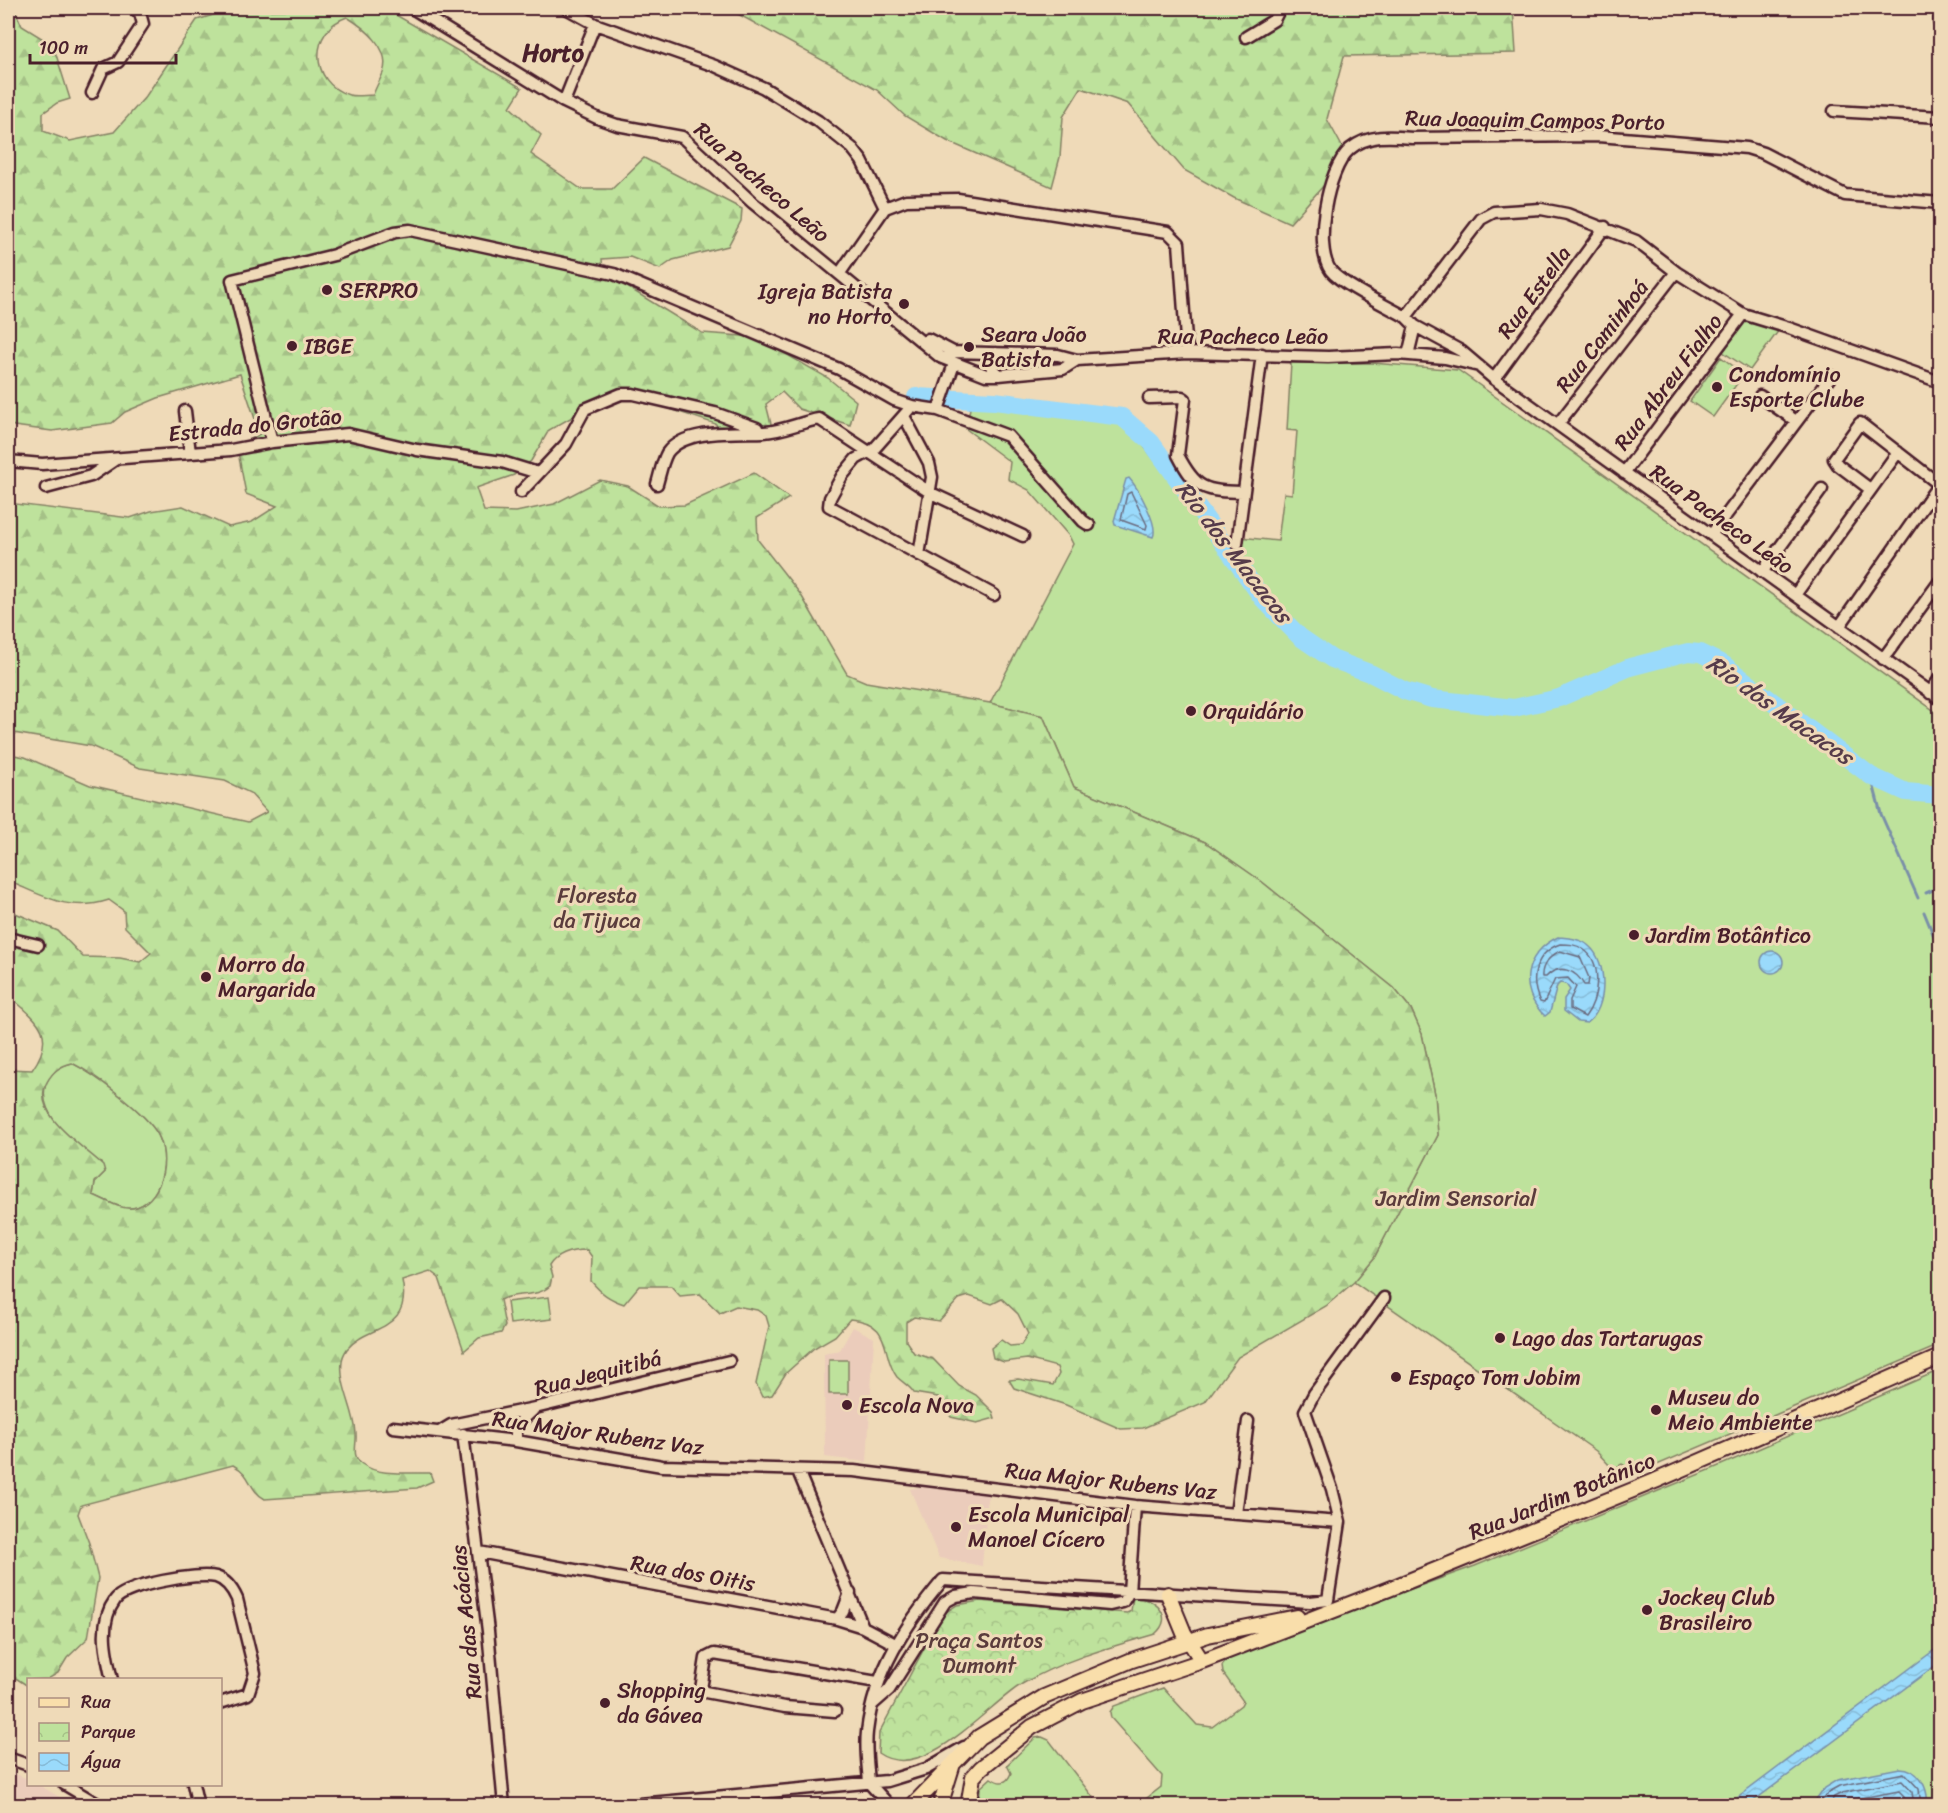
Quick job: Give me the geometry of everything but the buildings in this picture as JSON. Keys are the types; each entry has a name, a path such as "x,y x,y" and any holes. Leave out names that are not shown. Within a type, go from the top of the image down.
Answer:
{"main road":[{"name":"Rua Jardim Botânico","path":"912,1806 979,1737 1010,1717 1070,1685 1208,1635 1389,1589 1655,1481 1941,1356"},
{"path":"1168,1594 1188,1642 1203,1661"},
{"name":"Rua Jardim Botânico","path":"968,1806 973,1777 1032,1727 1053,1715 1082,1701 1203,1661 1328,1606"},
{"path":"940,1806 952,1767"}],"street":[{"path":"92,93 104,69 120,60 143,24 140,13 133,8"},
{"name":"Rua Pacheco Leão","path":"412,8 564,102 617,125 671,133 682,137 753,203 940,357 987,375 1063,369 1077,360"},
{"path":"566,8 595,24 715,66 764,88 818,121 857,154 885,208"},
{"path":"1246,37 1274,20 1280,8"},
{"path":"1940,18 1941,25"},
{"path":"564,102 595,24"},
{"path":"1834,111 1941,117"},
{"name":"Rua Joaquim Campos Porto","path":"1415,326 1406,317 1337,277 1330,270 1324,249 1323,230 1330,186 1340,162 1351,149 1382,135 1412,138 1608,137 1747,148 1763,153 1845,195 1941,203"},
{"path":"840,273 885,208 906,200 958,199 1174,236 1179,243 1187,353"},
{"path":"1406,317 1481,219 1494,212 1541,210 1567,214 1605,227 1636,242 1676,272 1743,314 1941,382"},
{"name":"Rua Estella","path":"1494,379 1605,227"},
{"path":"272,442 232,280 334,255 395,232 410,230 614,274 839,369 894,400 912,406 938,410 999,431 1008,436 1089,525"},
{"name":"Rua Caminhoá","path":"1558,424 1676,272"},
{"name":"Rua Pacheco Leão","path":"885,310 934,344 953,352 970,354 1058,355 1077,360 1187,353 1408,356 1445,358 1483,367"},
{"name":"Rua Abreu Fialho","path":"1624,473 1743,314"},
{"path":"1408,356 1415,326"},
{"name":"Rua Pacheco Leão","path":"1415,326 1461,351 1483,367 1494,379 1941,699"},
{"path":"996,353 991,366 999,375"},
{"path":"938,410 957,365 970,354"},
{"path":"1238,544 1242,492 1262,354"},
{"path":"1711,535 1831,376"},
{"path":"521,492 567,444 585,409 621,394 633,394 715,413 766,432"},
{"path":"1760,396 1796,422"},
{"path":"1149,398 1182,397 1185,399 1178,455 1195,481 1209,490 1242,492"},
{"path":"912,406 874,449 866,451 842,476 830,498 829,506 994,595"},
{"path":"185,411 190,453"},
{"path":"904,416 929,463 931,493 919,555"},
{"path":"657,484 666,454 674,446 684,441 724,432 766,432 819,419 931,493 1023,536"},
{"path":"1839,627 1940,484 1866,425 1857,424 1834,459 1838,465 1870,489"},
{"name":"Estrada do Grotão","path":"8,461 42,464 231,450 272,442 353,434 417,450 502,462 538,473"},
{"path":"1795,595 1898,452"},
{"path":"46,488 82,480 105,469 116,459"},
{"path":"1762,572 1822,489"},
{"path":"1883,659 1941,581"},
{"path":"1930,693 1941,678"},
{"path":"8,938 38,945"},
{"path":"890,1806 869,1783 867,1734 877,1682 920,1608 943,1580 1310,1602 1328,1606 1340,1522 1332,1489 1305,1411 1314,1394 1384,1298"},
{"name":"Rua Jequitibá","path":"441,1431 451,1425 536,1408 729,1361"},
{"path":"516,1441 516,1425 536,1408"},
{"path":"1236,1514 1248,1421"},
{"name":"Rua Major Rubenz Vaz","path":"393,1427 516,1441 662,1466 798,1472"},
{"name":"Rua das Acácias","path":"463,1434 479,1552 504,1806"},
{"name":"Rua Major Rubens Vaz","path":"798,1472 854,1471 1136,1506 1340,1522"},
{"path":"798,1472 864,1627"},
{"path":"872,1705 889,1690 945,1602 956,1596 974,1593 1110,1605 1123,1602 1129,1592 1136,1506"},
{"name":"Rua dos Oitis","path":"479,1552 837,1619 864,1627 897,1645"},
{"path":"112,1678 106,1654 105,1623 116,1598 128,1591 152,1584 198,1575 215,1576 233,1590 237,1599 255,1673 248,1694 222,1702"},
{"path":"837,1619 850,1593"},
{"path":"835,1711 785,1707 705,1692 701,1689 706,1658 714,1654 877,1682"},
{"path":"618,1806 721,1800 869,1783 914,1774 938,1763 979,1737"},
{"path":"8,1758 27,1765"},
{"path":"66,1786 101,1806"},
{"path":"193,1786 198,1806"}],"shaded area":[{"name":"Escola Nova","path":"853,1327 874,1338 867,1462 825,1457 824,1354 840,1350"},
{"name":"Escola Municipal Manoel Cícero","path":"921,1487 988,1495 982,1566 939,1558 910,1489"},
{"path":"8,1771 27,1779 27,1786 41,1786 73,1805 8,1805"}],"green space":[{"name":"Floresta da Tijuca","path":"8,8 14,8 22,26 53,45 70,99 57,103 43,113 43,131 70,141 114,132 146,96 197,20 226,11 384,8 522,88 510,107 541,135 531,154 581,189 612,189 644,158 742,209 741,221 728,246 673,260 660,269 630,257 602,259 603,272 702,333 756,337 828,378 856,401 850,425 799,409 782,392 766,404 772,428 721,439 716,424 627,395 597,403 549,430 531,461 514,475 476,488 484,511 516,512 554,504 600,480 628,486 659,506 685,505 754,473 789,498 757,518 758,540 801,595 847,674 866,682 990,703 1043,716 1074,787 1205,842 1261,881 1394,988 1411,1009 1422,1034 1435,1094 1438,1135 1374,1258 1354,1282 1326,1306 1238,1357 1205,1402 1143,1428 1121,1429 1066,1405 1014,1388 1009,1380 1018,1379 1053,1385 1059,1374 1057,1367 1027,1359 1004,1362 993,1358 991,1348 1001,1340 1010,1346 1021,1345 1028,1334 1018,1314 1002,1299 992,1304 969,1296 959,1299 939,1321 914,1317 906,1322 906,1341 914,1353 933,1359 959,1386 976,1395 993,1412 995,1418 977,1423 951,1417 938,1397 914,1393 897,1377 880,1333 874,1326 864,1321 850,1319 835,1336 814,1348 786,1373 772,1395 762,1397 756,1384 769,1326 766,1316 757,1310 736,1306 720,1313 700,1294 680,1296 671,1286 639,1286 624,1304 598,1289 591,1281 592,1257 587,1250 576,1251 565,1253 552,1262 549,1266 552,1277 550,1286 544,1290 500,1300 505,1326 501,1333 479,1338 464,1351 439,1278 430,1271 402,1280 404,1297 401,1309 386,1325 355,1341 347,1349 342,1359 342,1371 355,1425 356,1454 359,1461 377,1471 430,1473 433,1481 417,1488 265,1499 255,1491 244,1473 233,1465 81,1505 78,1514 89,1543 98,1578 88,1638 67,1658 58,1673 50,1678 27,1678 27,1685 8,1673 8,1069 32,1070 40,1057 43,1037 41,1028 35,1020 8,995 8,910 58,931 83,957 120,958 140,962 151,953 125,927 124,911 109,900 95,904 69,904 45,897 8,881 8,754 25,757 90,785 248,822 267,812 250,793 225,781 140,768 91,746 8,732 8,503 130,518 151,511 183,506 229,527 252,522 277,506 246,494 237,447 260,434 240,374 158,398 125,412 112,423 52,431 14,426 8,422","holes":["347,17 375,40 384,56 385,64 373,95 351,96 336,89 326,80 321,68 320,44 326,33","72,1063 128,1103 148,1122 160,1139 164,1161 159,1184 154,1194 137,1207 120,1207 93,1195 95,1182 105,1172 103,1165 62,1129 52,1118 46,1106 44,1094 47,1082 57,1070"]},
{"path":"727,8 1513,8 1516,53 1344,56 1327,119 1345,152 1333,175 1290,223 1234,198 1184,170 1128,104 1081,88 1063,117 1060,157 1052,187 947,141 905,116 877,90"},
{"path":"1745,322 1779,330 1750,370 1723,352"},
{"name":"Condomínio Esporte Clube","path":"1721,357 1744,374 1713,417 1690,401"},
{"name":"Jardim Botântico","path":"1291,363 1372,363 1458,370 1940,715 1940,1345 1638,1473 1622,1464 1613,1469 1596,1451 1354,1282 1374,1258 1438,1135 1435,1094 1422,1034 1411,1009 1394,988 1261,881 1205,842 1074,787 1043,716 990,703 1073,544 1069,536 1029,490 1008,479 1010,462 966,429 971,403 1123,419 1211,534 1278,541 1284,493 1292,494 1297,431 1287,430"},
{"path":"72,1063 129,1103 155,1130 160,1139 164,1161 159,1184 154,1194 137,1207 120,1207 93,1195 95,1182 105,1172 61,1130 46,1104 44,1091 49,1078 59,1068"},
{"path":"549,1297 552,1319 510,1324 507,1302"},
{"path":"829,1360 848,1360 848,1394 829,1394"},
{"name":"Jockey Club Brasileiro","path":"1940,1370 1940,1805 1138,1805 1161,1787 1162,1776 1111,1718 1110,1712 1114,1706 1163,1688 1197,1725 1212,1727 1243,1701 1223,1673 1222,1666 1233,1653 1475,1566 1712,1469"},
{"name":"Praça Santos Dumont","path":"1133,1597 1148,1600 1155,1604 1163,1614 1161,1627 1155,1634 1087,1655 1038,1675 1022,1684 953,1739 934,1751 914,1759 896,1760 878,1753 879,1733 942,1615 957,1605 980,1601 1127,1613 1131,1611"},
{"path":"1042,1737 1049,1740 1099,1805 979,1805 980,1788 991,1778 1000,1782 1005,1781 1011,1773 1007,1765 1035,1738"}],"water":[{"path":"1129,478 1150,516 1154,531 1153,537 1115,525 1114,521 1126,479"},
{"path":"1558,937 1586,943 1600,963 1602,997 1594,1016 1587,1023 1578,1022 1564,1011 1564,999 1570,990 1566,984 1560,983 1557,986 1550,1012 1545,1016 1530,995 1528,973 1532,962 1538,952"},
{"path":"1768,951 1776,951 1783,958 1783,966 1776,973 1768,973 1761,966 1761,958"},
{"path":"1937,1648 1940,1652 1940,1662 1748,1805 1728,1805"},
{"path":"1900,1768 1917,1775 1926,1792 1927,1805 1812,1805 1824,1788 1837,1780"}],"waterway":[{"name":"Rio dos Macacos","path":"916,397 994,401 1122,417 1151,442 1263,599 1300,637 1332,659 1372,674 1405,691 1432,699 1514,708 1559,698 1630,667 1688,652 1700,653 1723,664 1871,776 1906,792 1940,795"},
{"path":"1871,776 1881,814 1918,898"},
{"path":"1926,893 1940,887"},
{"path":"1924,912 1940,951"}],"place":[{"name":"SERPRO","path":"327,290"},
{"name":"Igreja Batista no Horto","path":"904,304"},
{"name":"IBGE","path":"292,346"},
{"name":"Seara João Batista","path":"969,347"},
{"name":"Condomínio Esporte Clube","path":"1717,387"},
{"name":"Orquidário","path":"1191,711"},
{"name":"Jardim Botântico","path":"1634,935"},
{"name":"Morro da Margarida","path":"206,977"},
{"name":"Lago das Tartarugas","path":"1500,1338"},
{"name":"Espaço Tom Jobim","path":"1396,1377"},
{"name":"Escola Nova","path":"847,1405"},
{"name":"Museu do Meio Ambiente","path":"1656,1410"},
{"name":"Escola Municipal Manoel Cícero","path":"956,1527"},
{"name":"Jockey Club Brasileiro","path":"1647,1610"},
{"name":"Shopping da Gávea","path":"605,1703"}],"district":[{"name":"Horto","path":"553,53"}],"park label":[{"name":"Jardim Sensorial","path":"1456,1198"}]}
